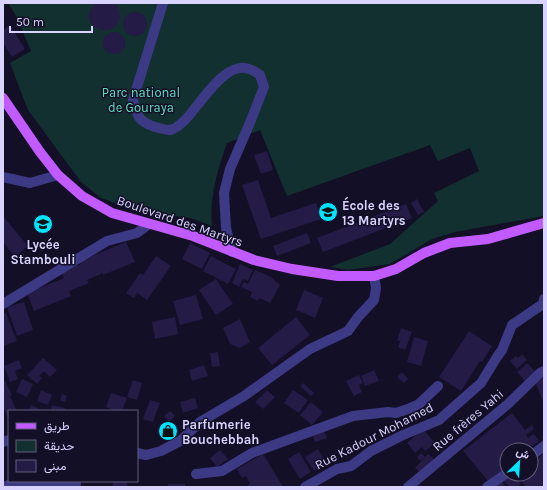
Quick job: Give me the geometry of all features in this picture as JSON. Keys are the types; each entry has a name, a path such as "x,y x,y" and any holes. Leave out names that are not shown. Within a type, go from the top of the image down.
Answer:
{"main road":[{"name":"Boulevard des Martyrs","path":"3,98 40,152 58,175 82,196 112,213 193,236 254,260 292,269 338,276 374,276 396,269 424,253 450,242 488,240 544,223"}],"street":[{"path":"163,3 133,100 137,116 146,124 170,130 179,126 195,110 224,74 238,68 249,68 260,75 264,87 230,169 224,193 226,228 232,252"},
{"path":"3,177 30,183 58,175"},
{"path":"3,304 107,241 137,233 149,224"},
{"path":"138,453 146,455 161,451 180,441 200,422 244,396 310,349 348,331 358,317 374,300 376,288 374,276"},
{"name":"Rue Kadour Mohamed","path":"305,487 337,469 351,466 371,451 438,420 481,383 502,350 512,325 544,303"},
{"name":"Rue frères Yahi","path":"408,487 508,404 540,373 544,371"},
{"path":"196,474 222,471 252,453 354,416 388,412 396,413 408,409 419,404 438,386"},
{"path":"487,487 499,479"},
{"path":"4,487 14,483 77,484"}],"green space":[{"name":"Parc national de Gouraya","path":"8,3 544,3 544,216 455,232 432,239 390,264 348,270 330,267 390,244 438,201 434,193 479,171 470,148 438,161 430,145 287,196 260,130 227,143 213,194 211,215 212,226 190,218 145,212 101,198 81,182 28,110 10,63 31,51 15,14"}],"building":[{"path":"96,3 114,3 118,7 120,19 113,29 101,30 91,23 89,17 90,11"},
{"path":"135,12 144,15 147,24 144,33 135,36 126,33 123,24 126,15"},
{"path":"10,25 25,49 12,57 3,43 3,30"},
{"path":"114,32 122,35 125,43 122,51 114,54 106,51 103,43 106,35"},
{"path":"267,151 273,170 261,174 254,155"},
{"path":"258,180 271,218 316,203 321,219 261,239 242,185"},
{"path":"417,199 424,212 418,215 411,203"},
{"path":"406,204 412,218 323,252 317,238"},
{"path":"3,216 28,246 15,257 3,242"},
{"path":"307,233 311,243 277,256 273,246"},
{"path":"126,242 135,262 87,280 89,283 69,291 71,296 34,311 27,293 64,278 61,272 81,264 80,261"},
{"path":"190,243 210,253 202,269 182,259"},
{"path":"156,256 171,266 147,300 137,293 134,298 126,293 140,273 143,275"},
{"path":"211,256 236,269 228,284 203,271"},
{"path":"240,264 253,270 248,281 243,279 239,287 232,283"},
{"path":"255,270 271,277 280,285 270,303 259,298 258,301 250,297 252,292 241,287 244,282 248,284"},
{"path":"216,279 233,304 216,315 199,290"},
{"path":"304,290 323,298 315,318 296,310"},
{"path":"196,295 203,319 180,325 173,301"},
{"path":"24,302 33,330 17,336 7,307"},
{"path":"6,313 17,341 3,346 3,314"},
{"path":"175,317 178,334 155,339 152,322"},
{"path":"296,317 310,335 272,365 258,348"},
{"path":"240,319 250,342 240,348 230,344 223,328"},
{"path":"401,328 412,332 405,350 398,347 400,341 397,340"},
{"path":"469,331 492,346 482,362 480,361 461,391 439,377"},
{"path":"414,337 428,341 421,366 407,362"},
{"path":"218,352 220,366 212,367 210,353"},
{"path":"522,354 527,360 517,369 510,361 516,356 518,358"},
{"path":"43,358 57,370 50,377 44,371 39,376 42,378 37,384 27,375"},
{"path":"19,360 22,368 15,371 18,379 10,382 4,366"},
{"path":"527,363 536,372 525,381 517,372"},
{"path":"204,365 208,376 192,381 189,370"},
{"path":"374,370 379,381 365,386 361,376"},
{"path":"402,372 408,379 404,383 397,377"},
{"path":"359,375 363,383 359,385 362,392 354,396 346,381"},
{"path":"544,378 544,404 535,382"},
{"path":"22,379 33,384 27,397 16,392"},
{"path":"133,380 142,383 137,400 127,397"},
{"path":"5,381 12,395 10,396 17,410 8,410 7,416 3,407 3,382"},
{"path":"303,383 314,393 311,396 300,386"},
{"path":"41,390 52,395 48,405 37,401"},
{"path":"267,390 275,397 263,409 255,402"},
{"path":"293,390 308,400 299,413 284,403"},
{"path":"111,393 127,398 122,410 114,410 106,407"},
{"path":"62,394 67,396 65,402 60,401"},
{"path":"195,398 198,408 183,413 180,402"},
{"path":"150,400 160,403 153,422 143,419"},
{"path":"311,402 323,412 312,425 300,415"},
{"path":"31,405 42,410 28,410"},
{"path":"52,405 65,408 64,410 51,410"},
{"path":"170,411 175,416 169,422 164,416"},
{"path":"512,413 525,430 532,425 534,429 526,435 528,438 534,434 539,441 499,442 499,472 488,481 463,451"},
{"path":"423,429 435,443 425,451 422,447 415,453 407,443"},
{"path":"324,431 327,438 315,442 313,436"},
{"path":"318,449 326,464 314,471 305,457"},
{"path":"220,450 228,459 217,467 210,458"},
{"path":"299,452 311,472 300,479 288,459"},
{"path":"421,453 425,457 420,461 417,457"},
{"path":"544,453 544,487 526,487 521,482 539,482 539,458"},
{"path":"263,454 283,487 245,487 250,484 246,476 242,478 237,469"},
{"path":"428,454 435,460 422,474 415,468"},
{"path":"113,482 127,482 127,487 113,487"},
{"path":"502,482 506,487 496,487"},
{"path":"505,482 519,482 521,484 517,487 510,487"},
{"path":"168,484 185,484 185,487 168,487"}],"place":[{"name":"École des 13 Martyrs","path":"328,212"},
{"name":"Lycée Stambouli","path":"43,224"},
{"name":"Parfumerie Bouchebbah","path":"168,431"}]}
